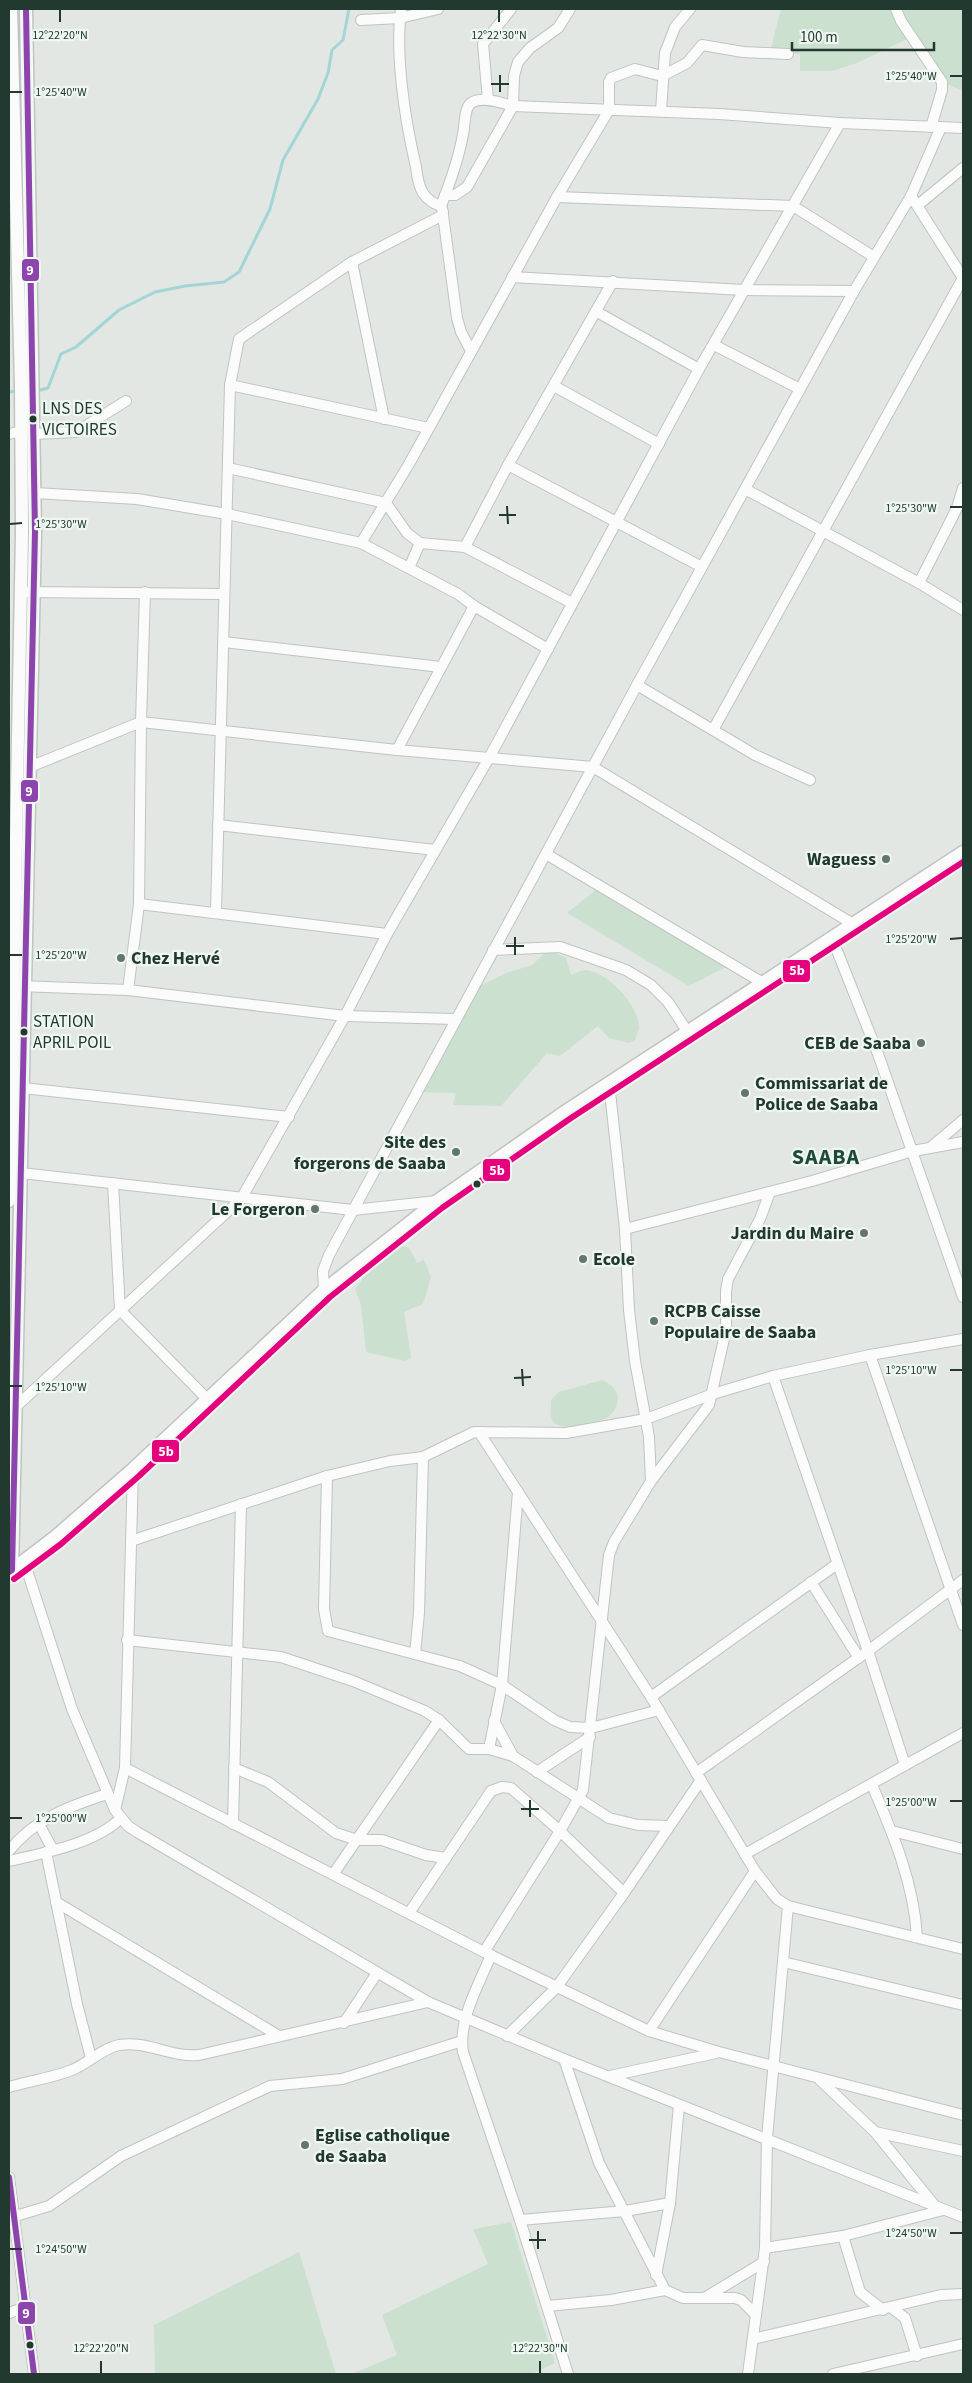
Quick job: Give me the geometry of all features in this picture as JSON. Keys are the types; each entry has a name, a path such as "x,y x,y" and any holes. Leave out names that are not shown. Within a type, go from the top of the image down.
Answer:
{"street":[{"path":"11,9 14,335 27,385"},
{"path":"10,1571 12,1352 21,1173 23,1088 12,900 13,697 21,592 28,432 26,9"},
{"path":"361,20 438,9"},
{"path":"488,100 483,44 511,9"},
{"path":"445,195 460,193 467,186 513,106 514,76 518,62 530,48 558,28 570,9"},
{"path":"661,111 665,53 680,19 690,9"},
{"path":"324,1290 323,1271 353,1210 455,1019 854,291 910,196 936,127 942,82 901,21 896,9"},
{"path":"401,13 404,110 411,150 423,192 442,210"},
{"path":"361,543 386,503 557,197 609,110 609,82 611,78 634,69 662,76 687,63 702,45 761,54 788,54"},
{"path":"471,351 461,332 457,318 442,210 463,137 467,110 470,104 474,102 488,100 513,106 661,111 840,123 963,128"},
{"path":"12,1411 242,1199 345,1016 387,934 489,758 699,370 840,123"},
{"path":"918,205 963,168"},
{"path":"713,730 963,278 918,205 910,196"},
{"path":"557,197 793,206 874,257"},
{"path":"216,912 230,385 239,339 352,262 442,210"},
{"path":"352,262 384,419"},
{"path":"512,277 613,281 744,290 854,291"},
{"path":"466,547 508,465 613,281"},
{"path":"597,312 699,370"},
{"path":"714,345 800,390"},
{"path":"230,385 428,428"},
{"path":"554,386 659,444"},
{"path":"9,434 76,432 126,401"},
{"path":"9,1201 16,986 32,766 35,493 28,432"},
{"path":"508,465 702,567"},
{"path":"228,468 386,503 407,533 420,543 466,547 572,603"},
{"path":"919,583 957,508 963,488"},
{"path":"745,489 919,583 963,610"},
{"path":"35,493 137,499 227,514 361,543 458,594 474,606 548,649"},
{"path":"409,568 420,543"},
{"path":"21,592 224,594"},
{"path":"128,990 139,904 140,722 145,592"},
{"path":"397,750 474,606"},
{"path":"224,642 441,667"},
{"path":"637,685 755,755 810,780"},
{"path":"32,766 140,722 220,729 397,750 593,767 853,924"},
{"path":"218,825 435,850"},
{"path":"10,1571 55,1537 133,1469 324,1290 437,1201 687,1031 764,983 963,852"},
{"path":"546,854 764,983"},
{"path":"139,904 387,934"},
{"path":"832,938 914,1151 963,1297"},
{"path":"493,950 560,947 626,970 650,985 668,1002 687,1031"},
{"path":"16,986 128,990 345,1016 455,1019"},
{"path":"609,1083 625,1230 632,1336 646,1419 651,1481"},
{"path":"23,1088 289,1116"},
{"path":"930,1148 963,1120"},
{"path":"625,1230 770,1192 914,1151 963,1142"},
{"path":"21,1173 353,1210 437,1201"},
{"path":"113,1183 120,1310 207,1400"},
{"path":"568,2374 520,2220 465,2057 462,2041 465,2018 488,1954 579,1800 584,1782 590,1733 609,1555 627,1520 651,1481 706,1411 713,1394 726,1330 726,1284 760,1219 770,1192"},
{"path":"131,1541 327,1476 390,1461 423,1457 478,1432 566,1433 646,1419 713,1394 773,1376 870,1355 963,1339"},
{"path":"870,1355 963,1625"},
{"path":"773,1376 868,1651 905,1765"},
{"path":"478,1432 651,1697 755,1871 777,1899 788,1906 963,1949"},
{"path":"415,1654 419,1613 423,1457"},
{"path":"9,1861 50,1851 103,1832 118,1814 125,1768 133,1469"},
{"path":"327,1476 324,1609 328,1631 460,1666 502,1685 562,1725 590,1733"},
{"path":"489,1750 502,1685 518,1492"},
{"path":"233,1824 241,1504"},
{"path":"24,1561 66,1694 118,1814 137,1832 428,2002 564,2059 963,2217"},
{"path":"651,1697 837,1564"},
{"path":"507,2036 556,1988 624,1893 698,1776 963,1580"},
{"path":"810,1582 859,1658"},
{"path":"127,1640 238,1650 281,1657 353,1681 425,1711 438,1720 465,1747 513,1756 609,1818 622,1822 668,1826"},
{"path":"537,1772 590,1733 659,1710"},
{"path":"334,1873 438,1720"},
{"path":"494,1721 513,1756"},
{"path":"745,1854 963,1733"},
{"path":"125,1768 233,1824 334,1873 488,1954 556,1988 649,2030 719,2052 963,2116"},
{"path":"234,1768 268,1782 331,1830 357,1840 382,1840 426,1855 446,1858"},
{"path":"872,1785 892,1831 915,1904 917,1937"},
{"path":"409,1912 491,1790 502,1787 511,1788 560,1831 624,1893"},
{"path":"9,1851 39,1824 66,1808 108,1794"},
{"path":"39,1824 50,1851 56,1902 91,2058"},
{"path":"892,1831 963,1849"},
{"path":"649,2030 755,1871"},
{"path":"56,1902 279,2036"},
{"path":"748,2374 764,2262 766,2138 788,1906"},
{"path":"783,1962 963,2005"},
{"path":"344,2023 377,1973"},
{"path":"9,2087 71,2070 104,2050 120,2045 136,2045 186,2056 344,2023 428,2002"},
{"path":"12,2217 49,2206 121,2156 270,2086 342,2079 462,2041"},
{"path":"610,2076 719,2052"},
{"path":"564,2059 599,2163 626,2211 665,2290"},
{"path":"820,2079 875,2132 939,2208"},
{"path":"656,2275 670,2203 679,2105"},
{"path":"875,2132 963,2151"},
{"path":"9,2177 12,2217 34,2374"},
{"path":"520,2220 626,2211 670,2203"},
{"path":"765,2248 843,2236 939,2208"},
{"path":"843,2236 860,2292 905,2318 917,2356"},
{"path":"705,2298 764,2262"},
{"path":"547,2306 611,2300 665,2290 683,2298 741,2300 756,2315"},
{"path":"753,2339 888,2309 941,2295 963,2294"},
{"path":"9,2313 26,2307"},
{"path":"833,2374 917,2356 939,2347 963,2344"}],"green space":[{"path":"781,9 963,9 963,91 940,81 913,36 857,63 832,71 800,71 800,54 770,52"},
{"path":"598,888 728,966 689,986 567,913"},
{"path":"545,953 556,953 566,958 571,975 586,970 595,972 613,983 628,1001 638,1020 639,1029 635,1040 629,1043 609,1038 598,1026 560,1056 547,1053 501,1106 453,1105 456,1093 418,1092 474,989 506,973 532,965"},
{"path":"404,1246 409,1248 417,1263 424,1260 431,1277 423,1304 404,1312 411,1357 405,1361 366,1352 361,1305 355,1289 373,1264 393,1250"},
{"path":"602,1380 616,1391 618,1401 614,1411 609,1416 598,1422 582,1426 558,1425 552,1421 551,1400 559,1392"},
{"path":"511,2222 555,2363 532,2374 352,2374 397,2355 382,2315 488,2264 473,2229"},
{"path":"299,2252 336,2374 155,2374 154,2325"}],"waterway":[{"path":"36,391 48,388 61,354 76,347 119,310 155,292 185,286 224,282 239,272 270,209 283,160 318,99 328,73 332,50 343,40 349,9"},
{"path":"9,392 17,391"}],"transit line":[{"name":"9","path":"9,1572 12,1570 35,532 26,9"},
{"name":"5b","path":"14,1579 61,1544 139,1476 330,1297 442,1208 571,1118 963,862"},
{"name":"9","path":"9,2177 34,2374"}],"place":[{"name":"LNS DES VICTOIRES","path":"33,419"},
{"name":"Waguess","path":"886,859"},
{"name":"Chez Hervé","path":"121,958"},
{"name":"STATION APRIL POIL","path":"24,1032"},
{"name":"CEB de Saaba","path":"921,1043"},
{"name":"Commissariat de Police de Saaba","path":"745,1093"},
{"name":"Site des forgerons de Saaba","path":"456,1152"},
{"name":"Le Forgeron","path":"315,1209"},
{"name":"Jardin du Maire","path":"864,1233"},
{"name":"Ecole","path":"583,1259"},
{"name":"RCPB Caisse Populaire de Saaba","path":"654,1321"},
{"name":"Eglise catholique de Saaba","path":"305,2145"}],"district":[{"name":"SAABA","path":"826,1157"}]}
